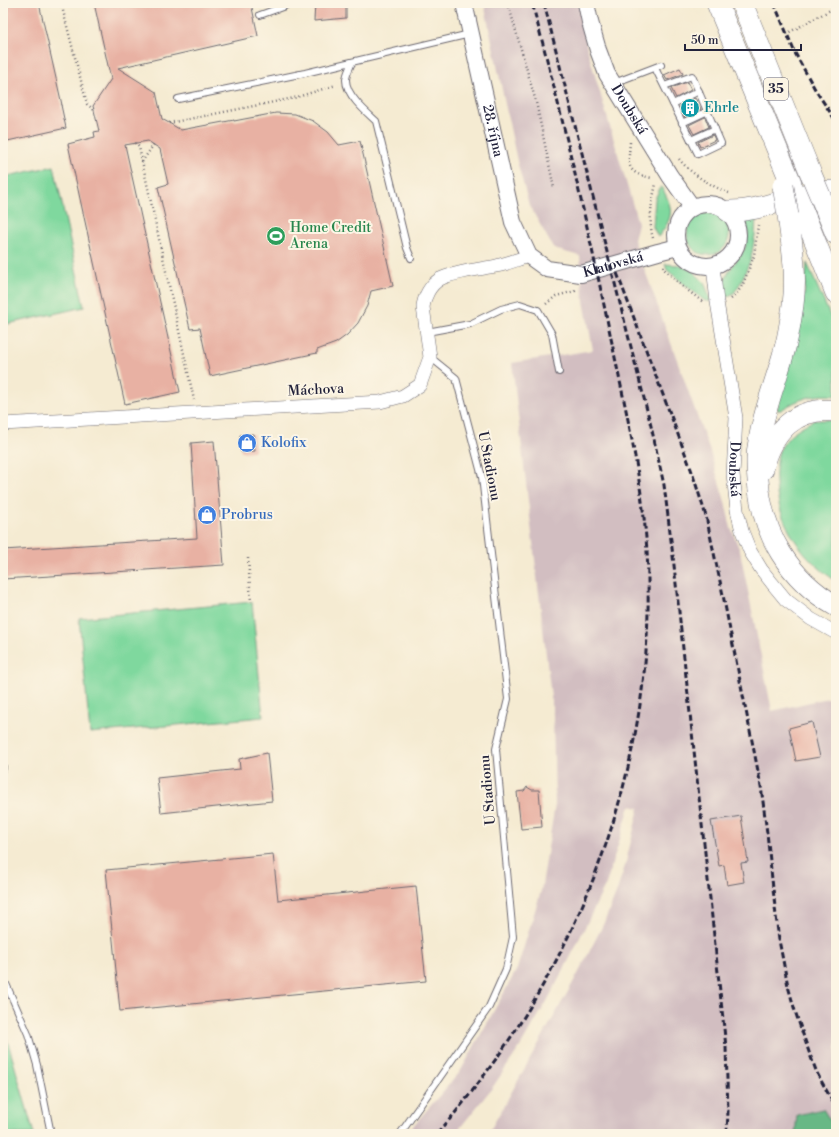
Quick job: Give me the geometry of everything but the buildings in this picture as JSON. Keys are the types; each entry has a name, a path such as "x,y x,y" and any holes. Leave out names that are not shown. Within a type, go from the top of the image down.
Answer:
{"highway":[{"name":"35","path":"717,3 776,145 795,212 836,293"},
{"name":"35","path":"742,3 811,174 832,220 836,234"},
{"path":"730,202 741,211 816,192 836,191"},
{"path":"795,212 793,304 786,345 765,412 758,443 757,473 760,503 771,536 788,565 799,578 825,600 836,606"},
{"path":"760,503 761,477 765,461 779,434 791,421 807,413 824,410 836,411"}],"street":[{"name":"28. října","path":"464,3 513,222 529,256"},
{"name":"Doubská","path":"586,3 598,50 607,74 633,117 692,207"},
{"path":"730,202 738,228 739,238 736,248 730,256 713,266 696,264 689,260 678,247 676,229 679,220 684,213 692,207 704,203 717,204 730,202"},
{"name":"Klatovská","path":"529,256 547,269 581,274 678,247"},
{"name":"Máchova","path":"3,424 380,402 403,396 420,385 430,357 423,307 424,299 429,290 438,280 449,275 499,266 529,256"},
{"name":"Doubská","path":"713,266 717,302 736,418 733,474 737,510 742,531 750,551 761,569 786,600 811,620 836,633"}],"lane":[{"path":"260,15 285,6 288,3"},
{"path":"178,99 305,73 471,34"},
{"path":"352,62 346,82 352,96 376,121 407,248 411,258"},
{"path":"613,84 661,65"},
{"path":"655,68 682,123 698,154 721,143 692,76 664,86"},
{"path":"673,104 699,91"},
{"path":"682,123 708,111"},
{"path":"691,140 715,129"},
{"path":"427,332 470,324 501,310 520,304 538,310 552,334 559,372"},
{"name":"U Stadionu","path":"400,1134 490,1007 506,969 513,938 496,749 508,699 482,476 456,378 430,357"},
{"path":"3,752 3,768"},
{"path":"3,978 28,1034 37,1065 51,1134"}],"path":[{"path":"62,3 87,104 94,110"},
{"path":"508,3 536,102 554,188"},
{"path":"786,34 836,7"},
{"path":"169,123 294,98 346,82"},
{"path":"633,117 629,159 630,167 635,173 641,176 653,178 656,184 651,218 651,232 664,269 682,286 705,304 728,300 736,295 743,284 754,256 760,219 757,208"},
{"path":"135,143 139,147 196,413"},
{"path":"142,162 154,144"},
{"path":"685,167 719,189 730,202"},
{"path":"538,310 556,296 575,291"},
{"path":"248,558 250,602"}],"shaded area":[{"path":"484,3 579,3 587,48 638,223 634,240 709,449 724,498 731,528 740,551 772,711 836,696 836,1130 833,1126 797,1115 795,1134 488,1134 579,972 603,925 616,894 625,866 639,808 630,806 606,884 571,956 520,1047 492,1088 455,1134 406,1134 460,1072 517,969 541,891 555,805 553,714 512,363 593,350 583,295 580,256 554,249 529,205 517,161"}],"green space":[{"path":"54,166 84,307 3,325 3,177"},
{"path":"661,186 670,207 670,213 667,224 658,237 653,227 655,199"},
{"path":"704,213 712,213 720,216 726,222 729,234 726,246 720,252 712,255 704,255 696,252 690,246 687,238 687,230 690,222 696,216"},
{"path":"756,216 755,235 751,259 741,282 734,293 725,298 723,284 729,271 745,248 748,233 746,219"},
{"path":"807,263 836,329 836,396 814,396 800,400 781,410 777,410 804,295"},
{"path":"665,264 679,265 693,271 704,282 711,301 705,301 667,270"},
{"path":"815,420 836,420 836,581 822,571 810,559 791,533 784,519 776,487 776,469 780,449 794,432"},
{"path":"252,602 263,717 90,733 79,618"},
{"path":"3,1025 34,1134 3,1134"},
{"path":"823,1109 836,1130 836,1134 795,1134 797,1115"}],"railway":[{"path":"437,1134 477,1085 520,1023 554,965 583,905 607,842 625,778 639,713 646,646 648,579 647,550 641,492 636,463 585,218 532,3"},
{"path":"544,3 651,426 664,485 726,1047 728,1111 727,1134"},
{"path":"774,3 795,53 816,91 836,121"},
{"path":"617,273 691,469 706,516 761,786 779,940 788,986 795,1011 817,1073 836,1108"}],"place":[{"name":"Ehrle","path":"690,108"},
{"name":"Home Credit Arena","path":"276,236"},
{"name":"Kolofix","path":"247,443"},
{"name":"Probrus","path":"207,515"}]}
